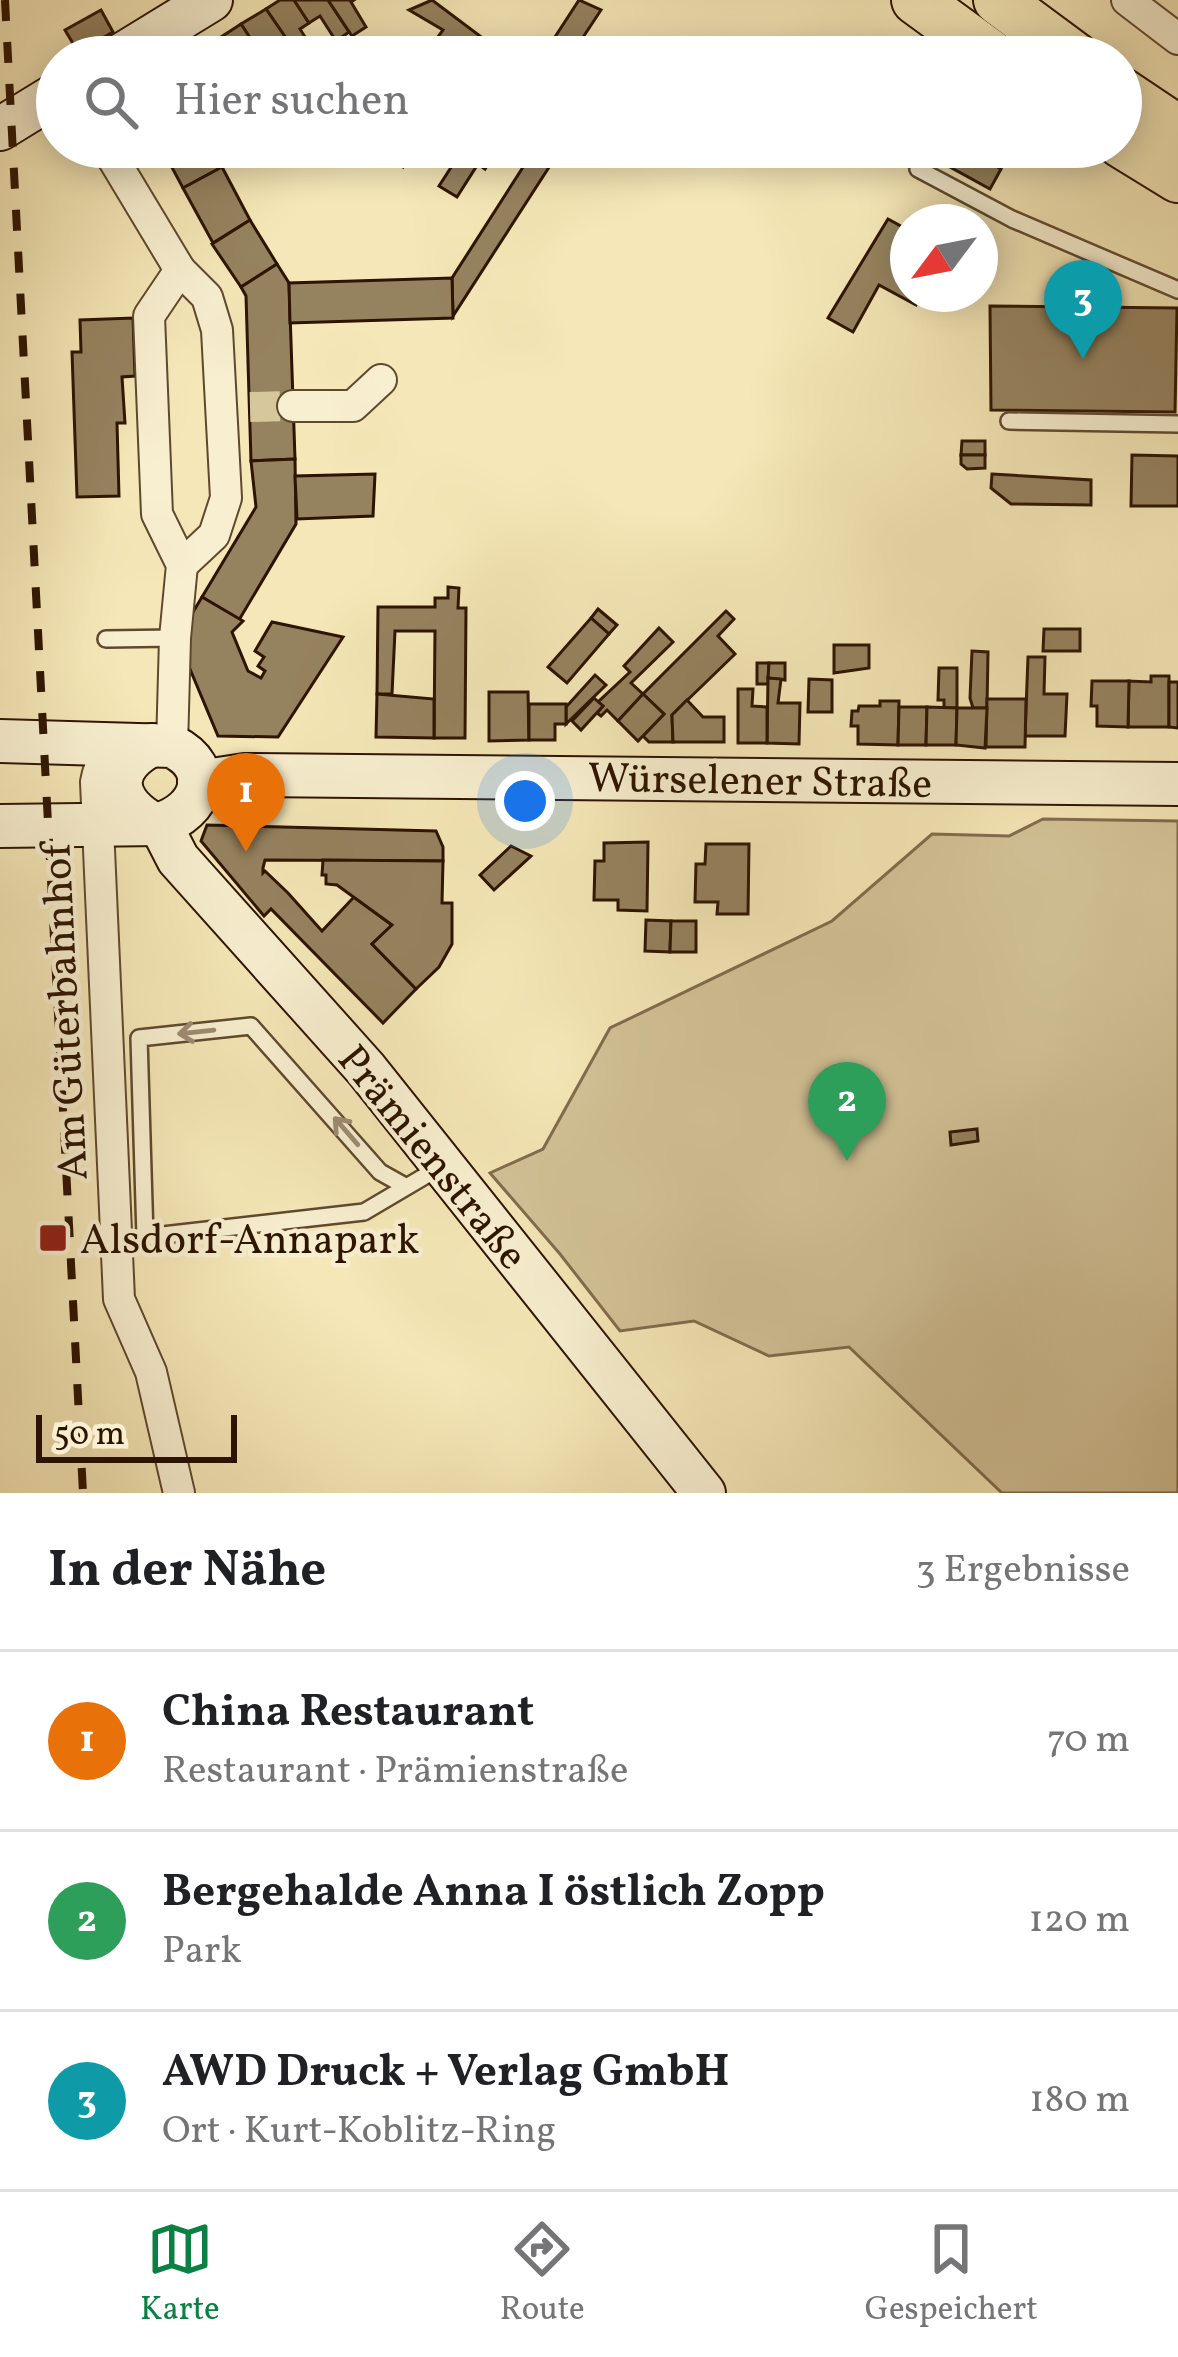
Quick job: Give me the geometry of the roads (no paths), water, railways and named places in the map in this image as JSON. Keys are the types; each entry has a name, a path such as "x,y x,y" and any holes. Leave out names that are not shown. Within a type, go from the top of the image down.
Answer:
{"main road":[{"path":"153,36 212,0"},
{"path":"916,0 965,36"},
{"path":"998,0 1047,36"},
{"path":"1142,106 1178,130"},
{"path":"0,129 36,107"},
{"path":"1142,156 1178,178"},
{"path":"0,741 149,744 192,760 199,782 190,808 180,818 154,823 0,826"},
{"path":"149,744 122,771 121,792 130,810 154,823"},
{"name":"Würselener Straße","path":"199,782 268,775 1178,784"},
{"name":"Prämienstraße","path":"154,823 178,860 367,1069 445,1164 704,1493"}],"street":[{"path":"1127,0 1178,39"},
{"path":"119,168 180,270 207,297 236,407 226,498 214,535 182,565"},
{"path":"149,744 175,653 182,565 157,514 149,316 180,270"},
{"path":"293,406 353,406 381,380"},
{"name":"Am Güterbahnhof","path":"149,744 108,752 98,768 96,825 119,1299 151,1372 179,1493"}],"lane":[{"path":"918,169 1012,220 1178,290"},
{"path":"1010,421 1178,424"},
{"path":"106,639 175,653"},
{"path":"405,1186 380,1172 251,1026 139,1038 145,1237 364,1212 445,1164"}],"tunnel":[{"path":"250,407 293,406"}],"railway":[{"path":"5,0 83,1493"}],"place":[{"name":"AWD Druck + Verlag GmbH","path":"1083,359"},
{"name":"China Restaurant","path":"246,852"},
{"name":"Bergehalde Anna I östlich Zopp","path":"847,1161"},
{"name":"Alsdorf-Annapark","path":"53,1238"}]}
